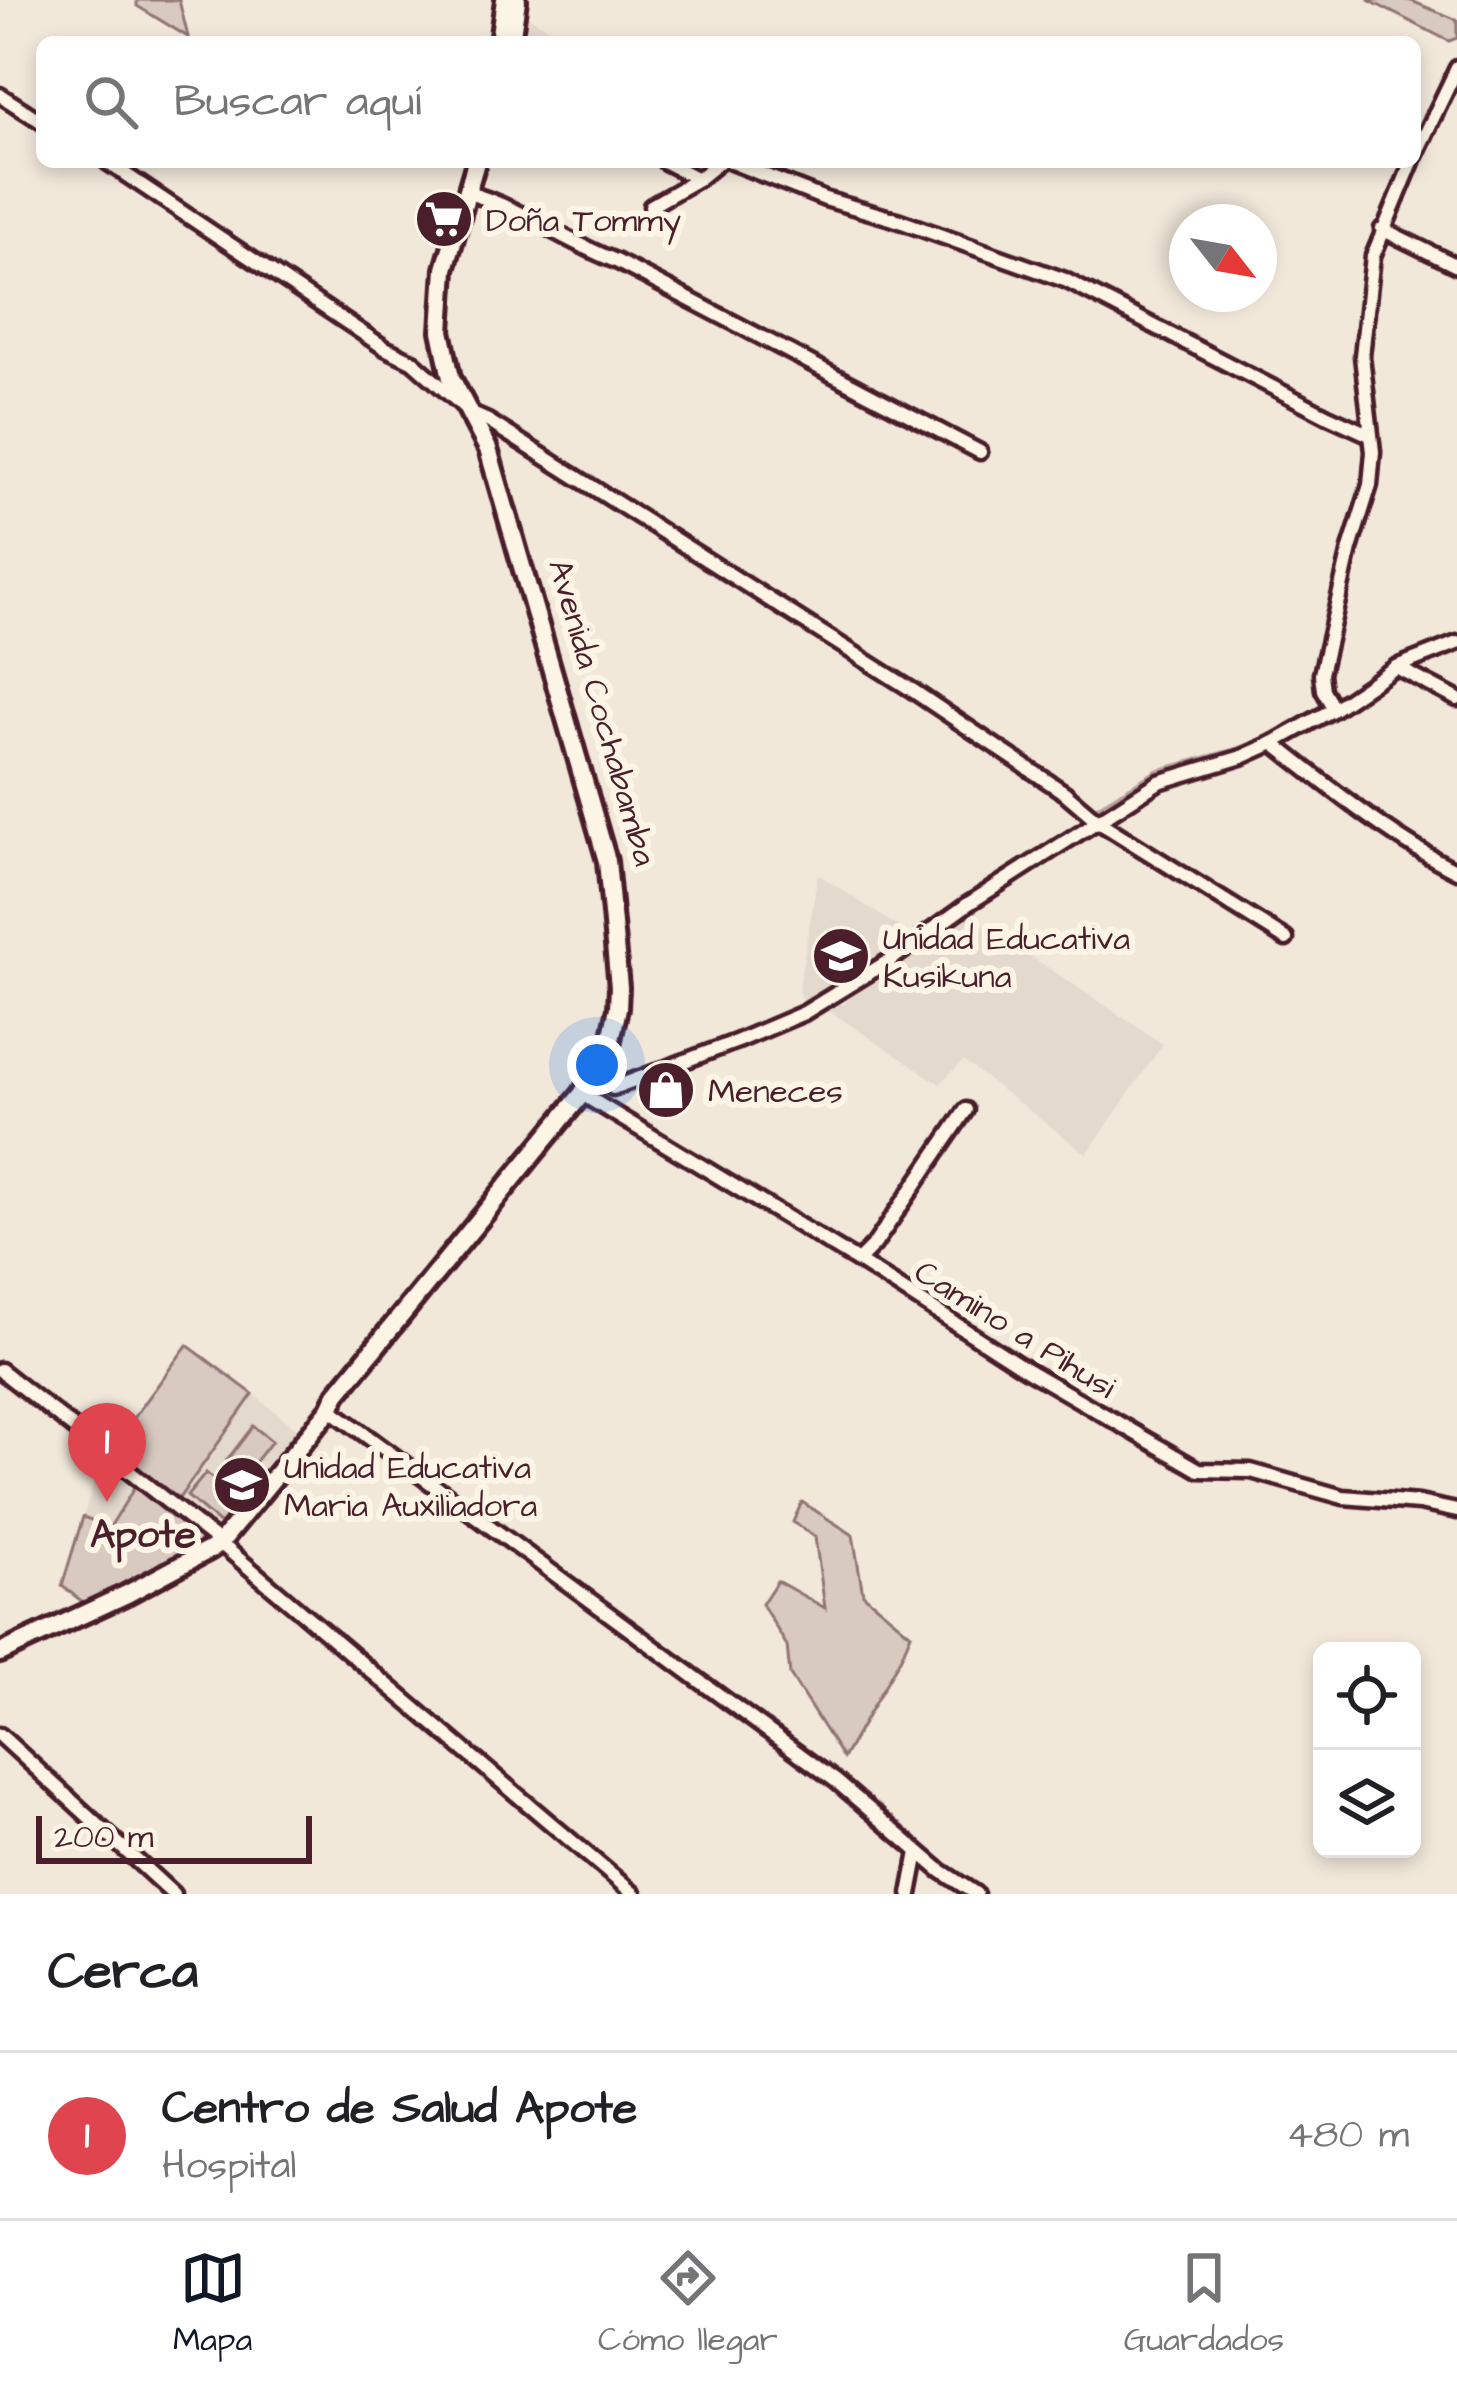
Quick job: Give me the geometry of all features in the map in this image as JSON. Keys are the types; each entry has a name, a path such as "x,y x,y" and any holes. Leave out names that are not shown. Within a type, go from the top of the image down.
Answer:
{"main road":[{"path":"500,36 505,0"},
{"path":"512,36 517,0"},
{"name":"Avenida Cochabamba","path":"473,195 475,168"},
{"name":"Avenida Cochabamba","path":"0,1653 127,1594 220,1543 330,1409 344,1402 394,1332 586,1097 609,1049 619,987 607,861 480,417 451,378 441,331 445,269 484,168"}],"street":[{"path":"1421,144 1457,68"},
{"path":"0,95 36,118"},
{"path":"116,168 385,349 412,361 480,417 912,690 1066,793 1100,822 1286,940"},
{"path":"677,168 698,179"},
{"path":"651,206 712,168"},
{"path":"746,168 1065,280 1370,435"},
{"path":"1334,709 1323,691 1322,674 1370,485 1373,452 1362,356 1372,256 1410,168"},
{"path":"473,195 616,261 980,452"},
{"path":"1382,229 1457,266"},
{"path":"598,1080 614,1088 804,1013 1159,782 1273,743 1396,667 1457,643"},
{"path":"1396,667 1457,699"},
{"path":"1273,743 1387,828 1457,871"},
{"name":"Camino a Pihusi","path":"586,1097 858,1261 1027,1370 1199,1470 1251,1472 1343,1497 1457,1511"},
{"path":"858,1261 874,1246 966,1110"},
{"path":"0,1370 220,1543 634,1894"},
{"path":"330,1409 836,1781 941,1871 976,1894"},
{"path":"0,1735 173,1894"},
{"path":"910,1894 918,1852"}],"shaded area":[{"path":"137,0 179,0 188,36 186,36 137,6"},
{"path":"1368,0 1409,0 1453,18 1457,38 1449,41"},
{"path":"522,13 562,36 518,36"},
{"name":"Unidad Educativa Kusikuna","path":"818,874 908,933 846,979 805,1002 798,992"},
{"path":"964,912 1163,1044 1087,1154 963,1061 940,1084 826,1009 833,999 843,1005 868,978 876,979"},
{"path":"187,1345 253,1394 177,1501 111,1449"},
{"path":"253,1394 301,1432 218,1534 177,1501"},
{"path":"253,1426 272,1441 245,1475 227,1460"},
{"path":"101,1461 135,1487 110,1527 83,1517"},
{"path":"206,1473 239,1501 220,1524 187,1496"},
{"path":"136,1485 211,1543 88,1606 62,1586 83,1517 110,1527"},
{"path":"802,1502 853,1535 863,1594 911,1634 843,1758 790,1675 787,1646 762,1604 777,1581 825,1608 815,1537 793,1522"}],"waterway":[{"path":"1302,720 1350,692"},
{"path":"1100,808 1158,773 1256,746"}],"place":[{"name":"Doña Tommy","path":"444,219"},
{"name":"Unidad Educativa Kusikuna","path":"841,956"},
{"name":"Meneces","path":"666,1090"},
{"name":"Unidad Educativa Maria Auxiliadora","path":"242,1485"},
{"name":"Centro de Salud Apote","path":"107,1502"}],"district":[{"name":"Apote","path":"143,1533"}]}
